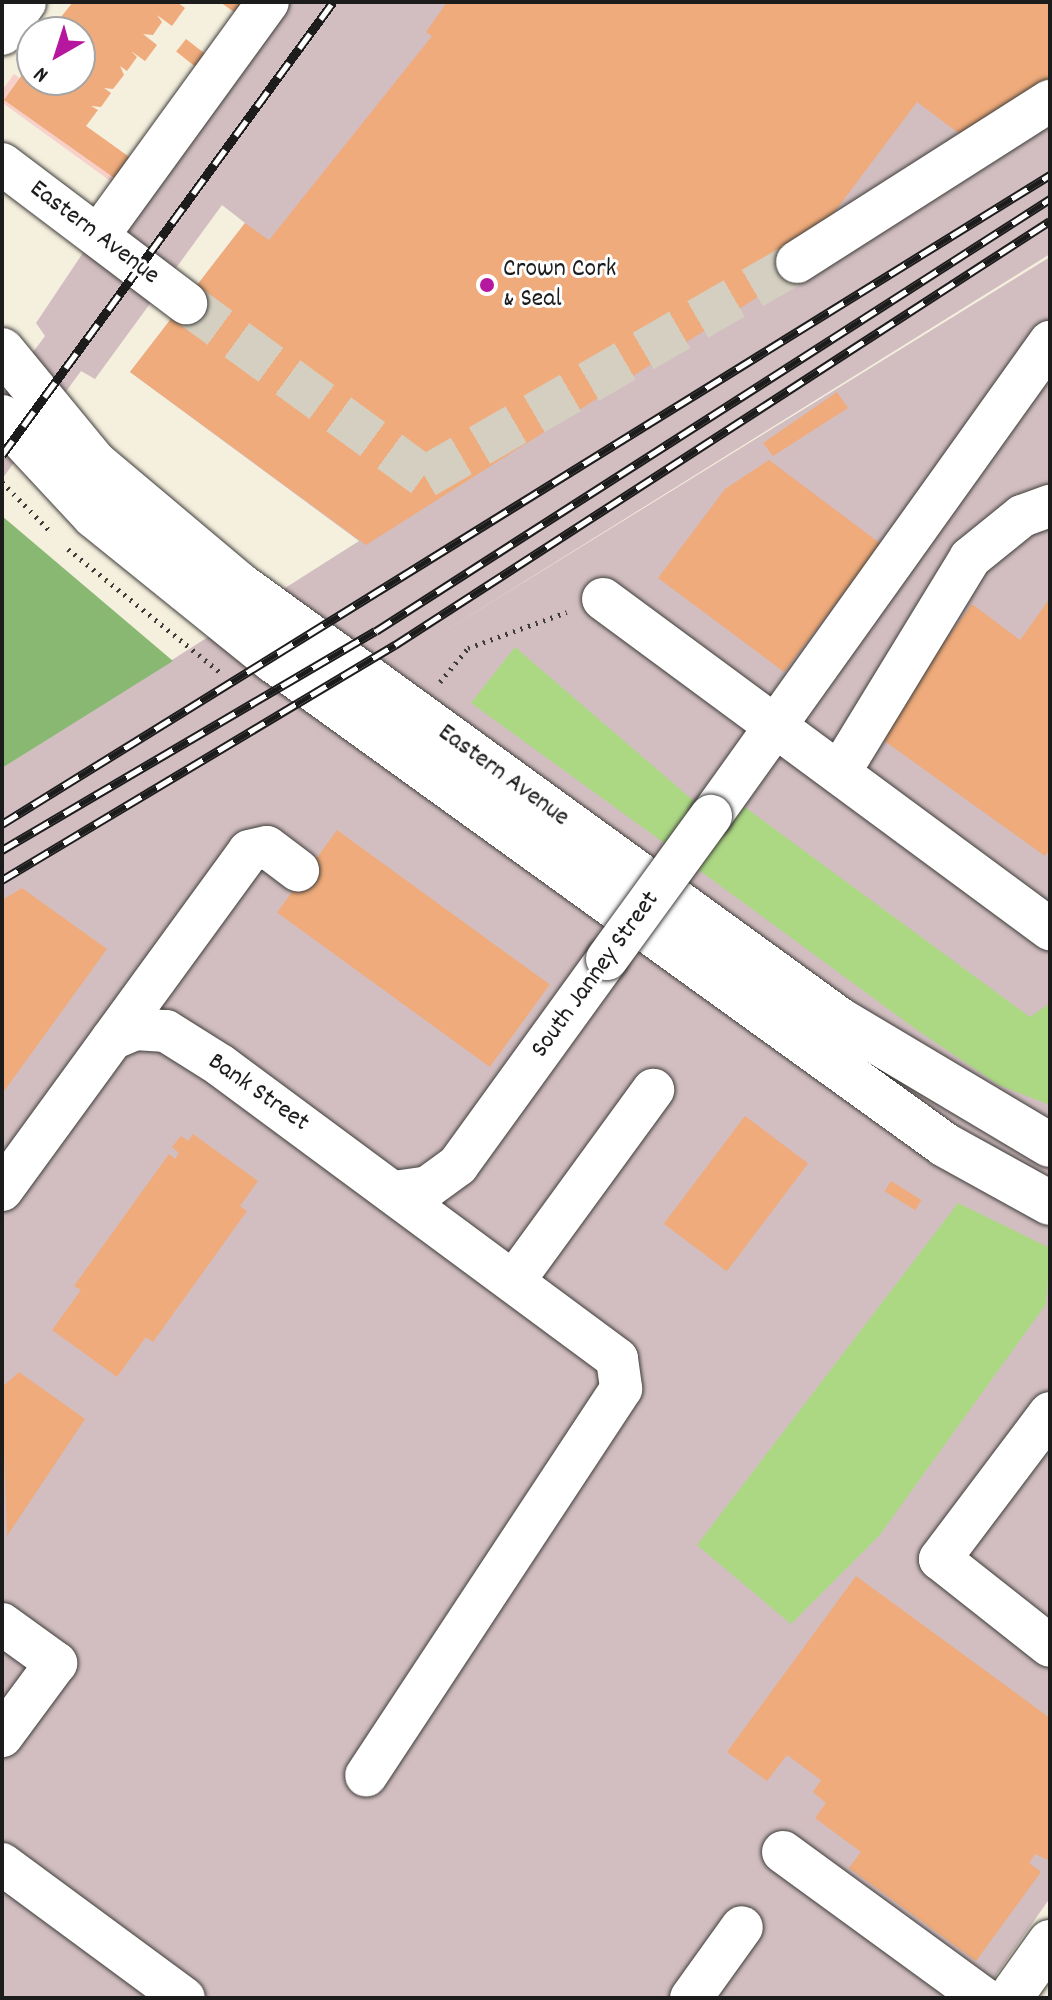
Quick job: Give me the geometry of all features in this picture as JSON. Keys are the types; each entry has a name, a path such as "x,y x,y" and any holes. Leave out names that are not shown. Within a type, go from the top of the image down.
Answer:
{"main road":[{"name":"Eastern Avenue","path":"2,350 94,462 240,585 840,1020 1050,1145"},
{"name":"Eastern Avenue","path":"2,417 94,516 274,661 895,1110 1050,1203"},
{"path":"1010,1998 1050,1942"}],"street":[{"path":"2,34 25,2"},
{"path":"98,236 268,2"},
{"path":"797,262 1050,101"},
{"name":"Eastern Avenue","path":"2,164 186,303"},
{"name":"South Janney Street","path":"394,1192 428,1187 458,1165 1050,342"},
{"path":"839,773 970,558 1022,516 1050,506"},
{"path":"603,599 1050,929"},
{"path":"2,1190 249,851 267,847 298,870"},
{"name":"Bank Street","path":"112,1039 135,1029 166,1031 516,1278 617,1359 621,1389 366,1776"},
{"path":"516,1278 653,1090"},
{"path":"1050,1413 940,1559 1050,1646"},
{"path":"2,1624 56,1663 2,1736"},
{"path":"783,1852 983,1998"},
{"path":"2,1864 184,1998"},
{"path":"691,1998 742,1927"}],"path":[{"path":"442,680 468,648 603,599"}],"shaded area":[{"path":"266,2 1050,2 1050,254 432,639 1050,257 1050,1898 980,1998 2,1998 2,768 359,541 130,372 245,223 222,205 95,379 81,371 2,479 2,394 45,336 36,323 141,166"},
{"path":"14,74 16,96 44,96 141,166 123,191 2,102 2,91"}],"green space":[{"path":"2,516 173,661 2,768"},
{"path":"515,647 695,802 671,848 471,703"},
{"path":"738,802 1030,1017 1050,1003 1050,1105 999,1085 917,1030 692,865"},
{"path":"958,1203 1050,1248 1046,1304 879,1536 791,1624 697,1545"}],"building":[{"path":"73,2 177,2 185,8 172,26 157,15 162,22 153,35 143,34 157,45 145,61 131,51 137,57 127,71 120,66 124,75 113,89 104,88 111,93 101,107 91,106 98,110 86,126 135,161 120,182 4,100 16,83 16,96 96,96 96,16 62,16"},
{"path":"220,2 242,2 234,12"},
{"name":"Crown Cork & Seal","path":"447,2 1050,2 1050,79 961,135 917,102 797,262 805,267 366,545 130,372 245,223 269,240 432,36 426,32"},
{"path":"186,39 209,57 199,69 176,52"},
{"path":"837,392 848,408 773,456 763,443"},
{"path":"769,460 881,544 784,672 658,578 725,489"},
{"path":"1050,598 1050,849 1045,856 876,735 972,604 1020,640"},
{"path":"337,830 550,985 490,1067 277,913"},
{"path":"22,888 107,949 2,1094 2,900"},
{"path":"745,1116 808,1164 727,1271 664,1224"},
{"path":"193,1134 258,1181 240,1206 247,1211 153,1342 146,1337 117,1377 52,1330 81,1290 74,1286 169,1154 175,1159 179,1153 172,1147 181,1136 188,1141"},
{"path":"891,1181 922,1200 915,1210 885,1191"},
{"path":"19,1372 85,1419 7,1536 2,1387"},
{"path":"856,1576 1050,1718 1050,1861 1035,1854 1029,1863 1041,1872 976,1961 849,1868 861,1852 815,1818 826,1803 813,1792 821,1780 787,1755 767,1781 727,1752"}],"tunnel":[{"path":"186,303 425,477 797,262"}],"railway":[{"path":"2,455 333,2"},
{"path":"2,824 1050,175"},
{"path":"2,850 376,631 1050,199"},
{"path":"2,880 395,645 1050,221"}],"place":[{"name":"Crown Cork & Seal","path":"487,285"}]}
